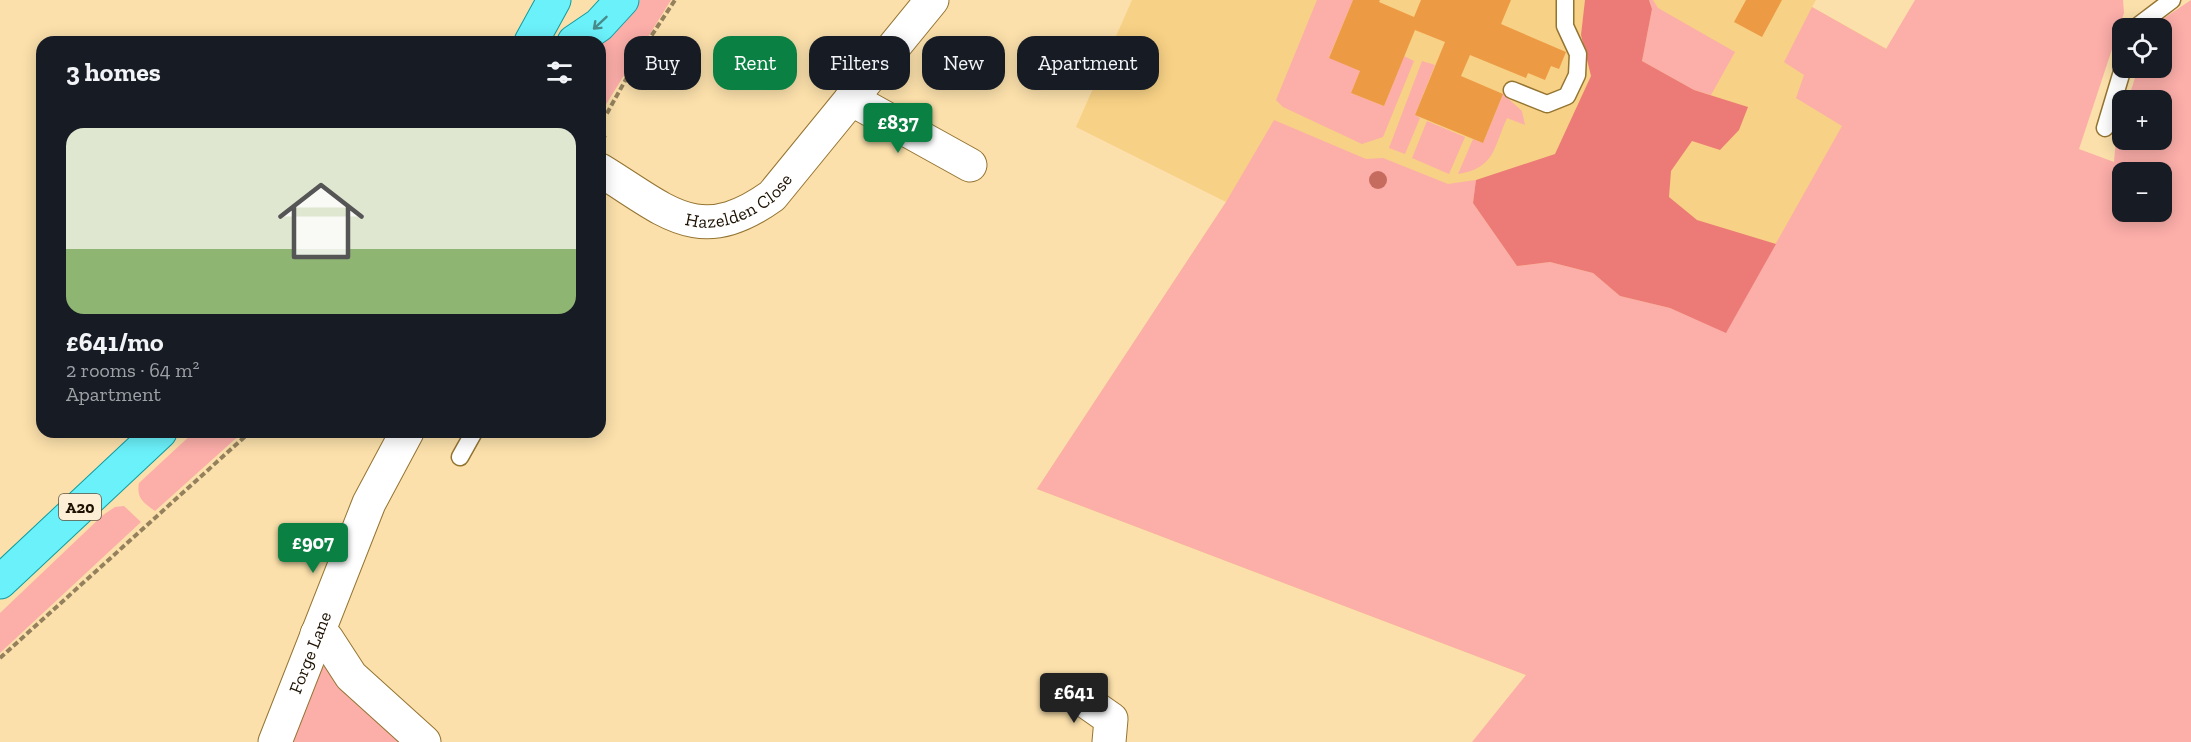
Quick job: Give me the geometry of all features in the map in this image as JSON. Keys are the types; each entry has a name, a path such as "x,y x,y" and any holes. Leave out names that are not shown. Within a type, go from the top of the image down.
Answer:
{"main road":[{"path":"534,36 554,0"},
{"path":"583,36 599,25 622,0"},
{"name":"A20","path":"0,582 154,438"}],"street":[{"name":"Hazelden Close","path":"606,160 676,216 699,222 726,221 740,217 772,196 932,0"},
{"path":"851,99 970,165"},
{"name":"Forge Lane","path":"275,742 369,503 404,438"},
{"path":"317,634 327,639 351,676 424,742"},
{"path":"1071,691 1111,719 1109,742"}],"lane":[{"path":"1512,90 1547,104 1567,96 1577,75 1578,54 1565,26 1565,0"},
{"path":"2148,18 2172,0"},
{"path":"2105,128 2120,78"},
{"path":"460,457 471,438"}],"path":[{"path":"606,116 644,47 675,0"},
{"path":"0,658 242,438"}],"shaded area":[{"path":"640,0 671,0 649,36 624,36 624,75 606,104 606,38"},
{"path":"1132,0 1816,0 1812,7 1887,49 1747,296 1526,675 1037,489 1226,202 1076,127 1092,90 1159,90 1159,36 1116,36"},
{"path":"1317,0 1353,0 1329,57 1360,71 1351,93 1384,106 1404,56 1414,61 1383,137 1362,144 1283,107 1276,100"},
{"path":"1585,0 1649,0 1652,9 1642,61 1694,90 1748,107 1739,130 1720,150 1692,141 1671,171 1669,197 1697,220 1776,244 1726,333 1670,308 1620,296 1593,273 1550,262 1517,266 1473,203 1476,180 1555,154 1591,76 1581,35"},
{"path":"1649,0 1653,0 1658,8 1735,52 1711,95 1694,90 1642,61 1652,9"},
{"path":"1915,0 2123,0 2122,18 2112,18 2112,49 2079,149 2114,162 2115,150 2172,150 2172,90 2131,90 2135,78 2172,78 2172,18 2164,18 2191,0 2191,742 1472,742 1526,675 1037,489 1226,202 1274,120 1366,159 1383,158 1448,184 1476,180 1473,203 1517,266 1550,262 1593,273 1620,296 1670,308 1726,332 1842,126 1796,98 1804,75 1784,62 1812,7 1886,49"},
{"path":"1422,61 1435,65 1415,115 1420,118 1405,154 1389,148"},
{"path":"1503,94 1522,111 1525,125 1507,118 1495,148 1486,162 1470,171 1458,174 1473,139 1483,143"},
{"path":"1427,121 1465,137 1449,174 1412,158"},
{"path":"188,438 236,438 155,511 144,503 140,496 139,483"},
{"path":"124,506 141,522 0,653 0,613 103,515 115,507"},
{"path":"328,666 407,742 292,742 320,667"}],"building":[{"path":"1353,0 1380,0 1379,2 1414,17 1421,0 1511,0 1501,24 1566,52 1559,69 1551,66 1545,80 1528,73 1526,78 1470,55 1461,76 1503,94 1483,143 1415,115 1445,42 1415,30 1384,106 1351,93 1360,71 1329,58"},
{"path":"1746,0 1782,0 1762,37 1734,22"}]}
